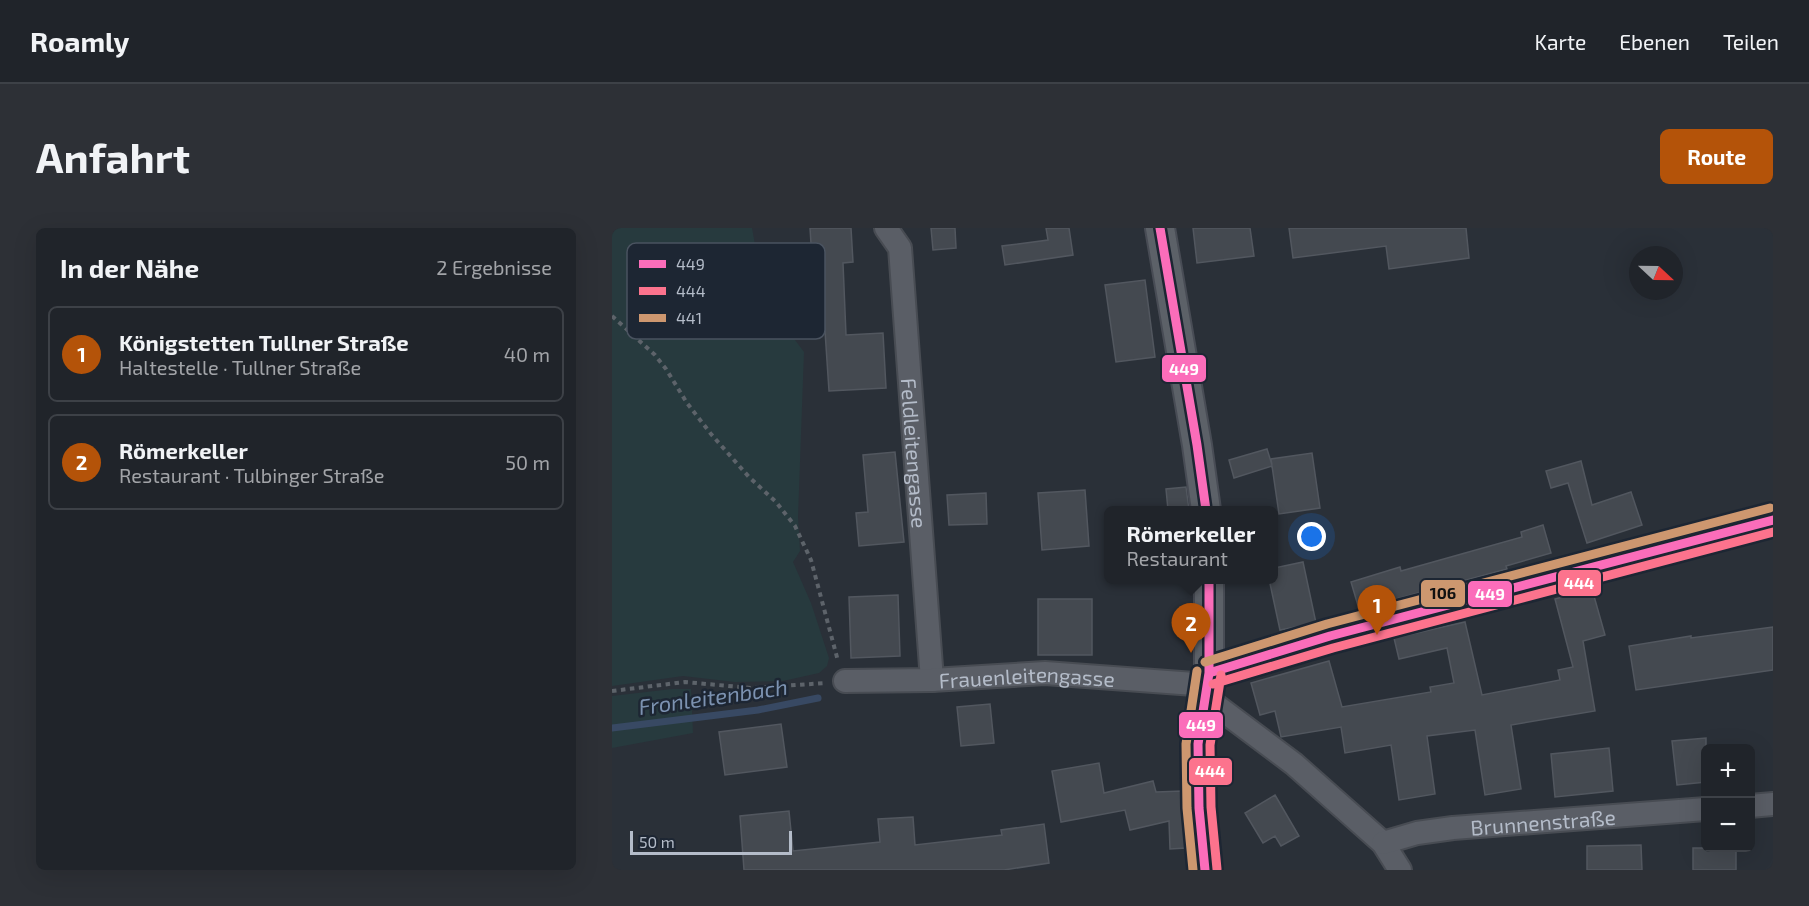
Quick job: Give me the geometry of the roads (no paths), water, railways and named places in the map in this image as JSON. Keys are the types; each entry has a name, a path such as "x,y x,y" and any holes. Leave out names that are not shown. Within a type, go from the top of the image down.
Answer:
{"main road":[{"path":"1160,228 1205,506"},
{"path":"1208,685 1330,636 1773,520"},
{"path":"1205,870 1199,808 1198,744 1208,685 1209,584"}],"street":[{"name":"Feldleitengasse","path":"886,228 900,248 932,680"},
{"name":"Frauenleitengasse","path":"845,681 932,680 1045,673 1208,685"},
{"path":"1208,685 1383,843 1400,870"},
{"path":"1755,806 1773,804"},
{"name":"Brunnenstraße","path":"1383,843 1417,833 1444,829 1701,809"}],"waterway":[{"name":"Fronleitenbach","path":"612,728 758,710 818,698"}],"place":[{"name":"Königstetten Tullner Straße","path":"1377,635"},
{"name":"Römerkeller","path":"1191,653"}]}
